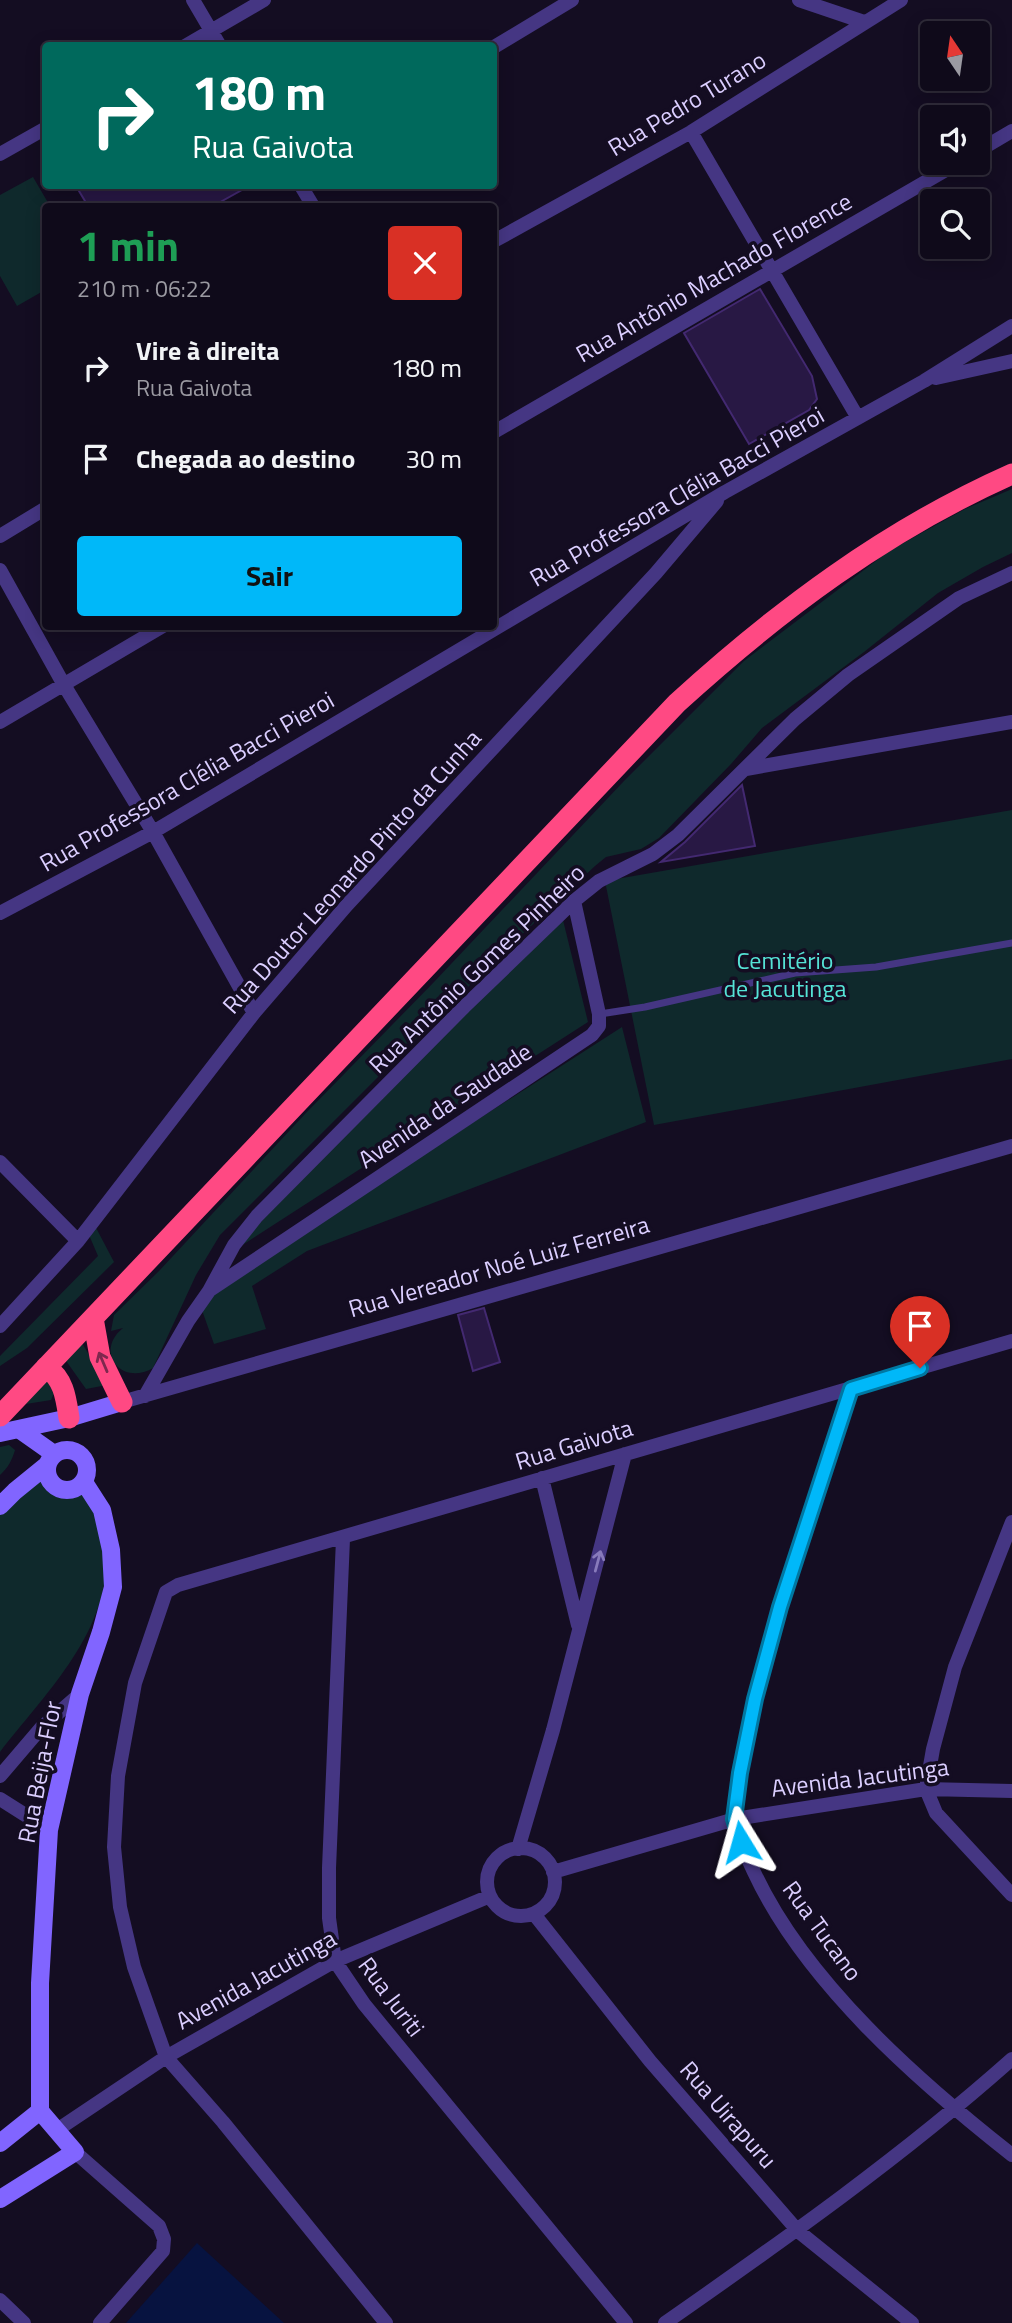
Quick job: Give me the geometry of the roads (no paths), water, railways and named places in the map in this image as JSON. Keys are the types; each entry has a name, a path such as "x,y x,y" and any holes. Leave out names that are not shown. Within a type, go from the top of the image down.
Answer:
{"highway":[{"path":"0,1416 10,1396 46,1367 677,703 796,601 844,567 908,527 1012,474"},
{"path":"93,1318 100,1357 122,1402"},
{"path":"46,1367 61,1382 69,1418"}],"street":[{"path":"193,0 218,42"},
{"path":"192,42 264,0"},
{"path":"497,45 572,0"},
{"path":"799,0 864,22"},
{"name":"Rua Pedro Turano","path":"497,240 691,132 901,0"},
{"path":"0,154 42,130"},
{"path":"990,144 1012,131"},
{"path":"691,132 858,418"},
{"name":"Rua Antônio Machado Florence","path":"497,430 937,175"},
{"name":"Rua Professora Clélia Bacci Pieroi","path":"497,628 725,492 924,381 1012,326"},
{"path":"924,381 1012,361"},
{"name":"Rua Doutor Leonardo Pinto da Cunha","path":"0,1326 78,1241 254,1013 347,905 647,583 725,492"},
{"path":"0,536 42,510"},
{"path":"0,570 64,685 153,832 254,1013"},
{"name":"Rua Antônio Gomes Pinheiro","path":"145,1396 234,1245 257,1216 464,1007 574,901 599,881 653,854 678,835 795,719 848,674 960,598 1012,573"},
{"path":"0,722 156,630"},
{"name":"Rua Professora Clélia Bacci Pieroi","path":"0,913 153,832 493,630"},
{"path":"746,769 1012,722"},
{"path":"574,901 599,1014"},
{"name":"Avenida da Saudade","path":"209,1291 592,1035 599,1026 599,1014"},
{"name":"Rua Vereador Noé Luiz Ferreira","path":"0,1433 69,1418 1012,1146"},
{"path":"0,1162 78,1241"},
{"name":"Rua Gaivota","path":"166,2057 134,1967 120,1907 114,1847 120,1762 135,1683 166,1592 178,1585 343,1539 1012,1341"},
{"name":"Rua Tucano","path":"851,1389 780,1607 755,1699 734,1819 761,1887 784,1925 822,1977 869,2028 955,2110 1012,2155"},
{"path":"69,1418 72,1450"},
{"path":"20,1430 50,1459"},
{"path":"0,1506 50,1459 63,1450 72,1450 81,1455 87,1472 84,1482 68,1491 58,1489 47,1475 50,1459"},
{"path":"519,1849 625,1454"},
{"path":"542,1478 578,1627"},
{"name":"Rua Beija-Flor","path":"40,2110 40,1983 49,1830 80,1694 113,1587 111,1550 102,1510 84,1482"},
{"path":"1012,1522 955,1667 933,1749 926,1789 936,1813 1012,1895"},
{"name":"Rua Juriti","path":"343,1539 328,1868 329,1917 335,1961 364,2004 626,2323"},
{"path":"0,1776 41,1728 80,1694"},
{"name":"Avenida Jacutinga","path":"553,1872 734,1819 926,1789 1012,1791"},
{"path":"0,1800 49,1830"},
{"path":"530,1850 540,1854 553,1872 554,1892 543,1908 534,1914 513,1915 496,1905 490,1896 487,1885 492,1865 508,1851 530,1850"},
{"name":"Avenida Jacutinga","path":"57,2130 166,2057 335,1961 490,1896"},
{"name":"Rua Uirapuru","path":"534,1914 650,2060 798,2231 912,2323"},
{"path":"166,2057 223,2122 386,2323"},
{"path":"665,2323 798,2231 955,2110 1012,2059"},
{"path":"0,2143 40,2110 75,2152 159,2225 164,2239 163,2251 100,2323"},
{"path":"0,2199 75,2152"},
{"path":"0,2300 24,2323"}],"lane":[{"path":"599,1014 645,1007 795,972 876,967 1012,943"}],"park label":[{"name":"Cemitério de Jacutinga","path":"785,975"}]}
